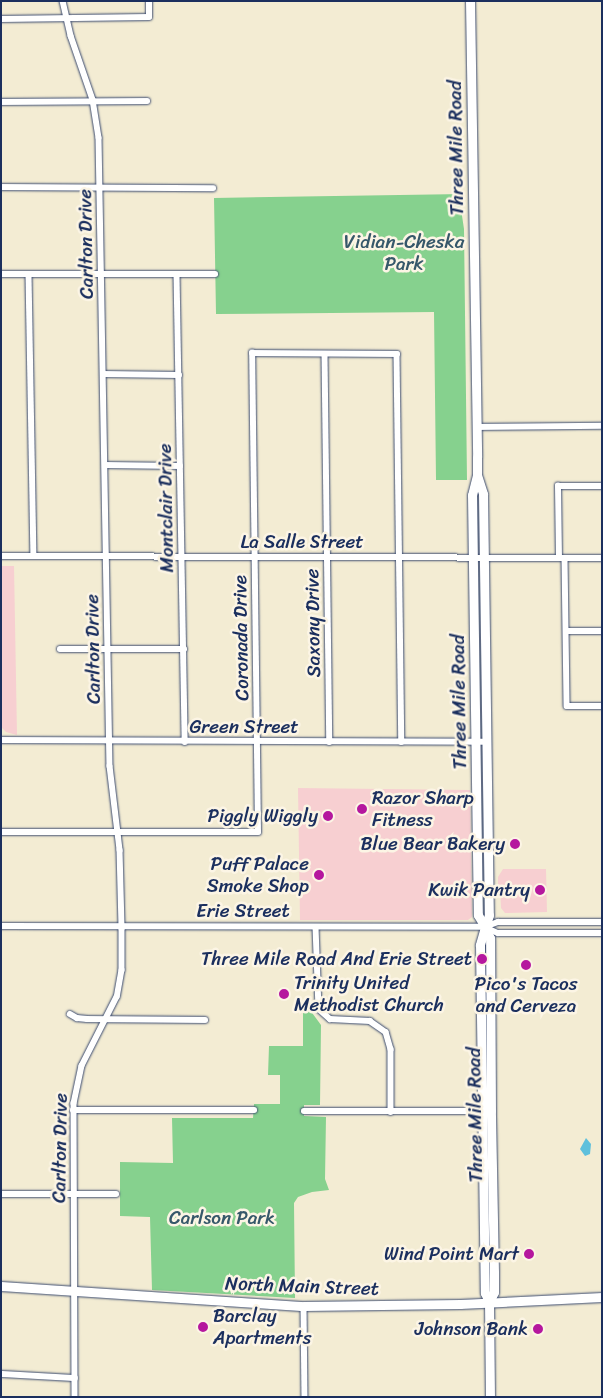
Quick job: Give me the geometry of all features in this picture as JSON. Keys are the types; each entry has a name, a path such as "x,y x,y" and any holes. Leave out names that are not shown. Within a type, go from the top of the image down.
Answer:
{"street":[{"name":"Carlton Drive","path":"63,1 66,18 93,100 99,138 111,784 121,868 122,926 121,979 117,997 79,1075 73,1110 76,1397"},
{"path":"1,19 149,17 149,1"},
{"name":"Three Mile Road","path":"470,1 477,475 472,494 478,916 490,938 486,1111 485,1293 489,1302 490,1397"},
{"path":"1,102 147,101"},
{"path":"1,187 214,188"},
{"path":"1,274 215,274"},
{"path":"29,274 34,556"},
{"name":"Montclair Drive","path":"177,274 185,742"},
{"name":"Coronada Drive","path":"118,832 258,832 252,353 325,354"},
{"path":"325,354 397,354 402,742"},
{"name":"Saxony Drive","path":"325,354 330,742"},
{"path":"103,374 179,375"},
{"path":"476,428 602,426"},
{"path":"105,466 180,466"},
{"name":"Three Mile Road","path":"477,475 483,494 489,915 485,927"},
{"path":"602,486 558,486 566,631 566,706 602,706"},
{"name":"La Salle Street","path":"1,556 602,558"},
{"path":"566,631 602,631"},
{"path":"60,649 184,649"},
{"name":"Green Street","path":"1,740 487,742"},
{"path":"1,832 118,832"},
{"name":"Erie Street","path":"1,926 485,927 498,922 602,922"},
{"path":"553,922 553,934"},
{"path":"316,927 319,1009 330,1019 370,1021 386,1032 391,1048 391,1112"},
{"name":"Erie Street","path":"485,927 498,933 602,933"},
{"path":"70,1014 77,1018 107,1020 205,1020"},
{"path":"73,1110 254,1110"},
{"path":"304,1111 486,1111"},
{"path":"1,1194 116,1194"},
{"name":"North Main Street","path":"1,1286 304,1306 489,1302 602,1297"},
{"path":"304,1306 305,1397"},
{"path":"1,1374 75,1378"}],"shaded area":[{"path":"1,566 14,566 17,735 6,732 1,727"},
{"path":"298,788 470,790 472,917 468,920 300,920"},
{"path":"503,869 546,869 547,912 505,913 501,908 500,887 498,885 498,877"}],"green space":[{"name":"Vidian-Cheska Park","path":"464,194 461,209 464,229 467,480 436,480 434,312 216,314 214,198"},
{"name":"Carlson Park","path":"303,1004 309,1004 310,1010 321,1025 320,1105 304,1105 304,1116 326,1117 325,1179 329,1190 312,1192 298,1197 294,1203 295,1298 152,1290 150,1217 120,1216 120,1162 173,1163 172,1118 253,1118 254,1104 280,1104 280,1075 268,1075 269,1046 303,1046"}],"water":[{"path":"586,1138 591,1144 590,1154 585,1156 580,1149"}],"place":[{"name":"Razor Sharp Fitness","path":"362,809"},
{"name":"Piggly Wiggly","path":"328,816"},
{"name":"Blue Bear Bakery","path":"515,844"},
{"name":"Puff Palace Smoke Shop","path":"319,875"},
{"name":"Kwik Pantry","path":"540,890"},
{"name":"Three Mile Road And Erie Street","path":"482,959"},
{"name":"Pico's Tacos and Cerveza","path":"526,965"},
{"name":"Trinity United Methodist Church","path":"284,994"},
{"name":"Wind Point Mart","path":"529,1254"},
{"name":"Barclay Apartments","path":"203,1327"},
{"name":"Johnson Bank","path":"538,1329"}]}
